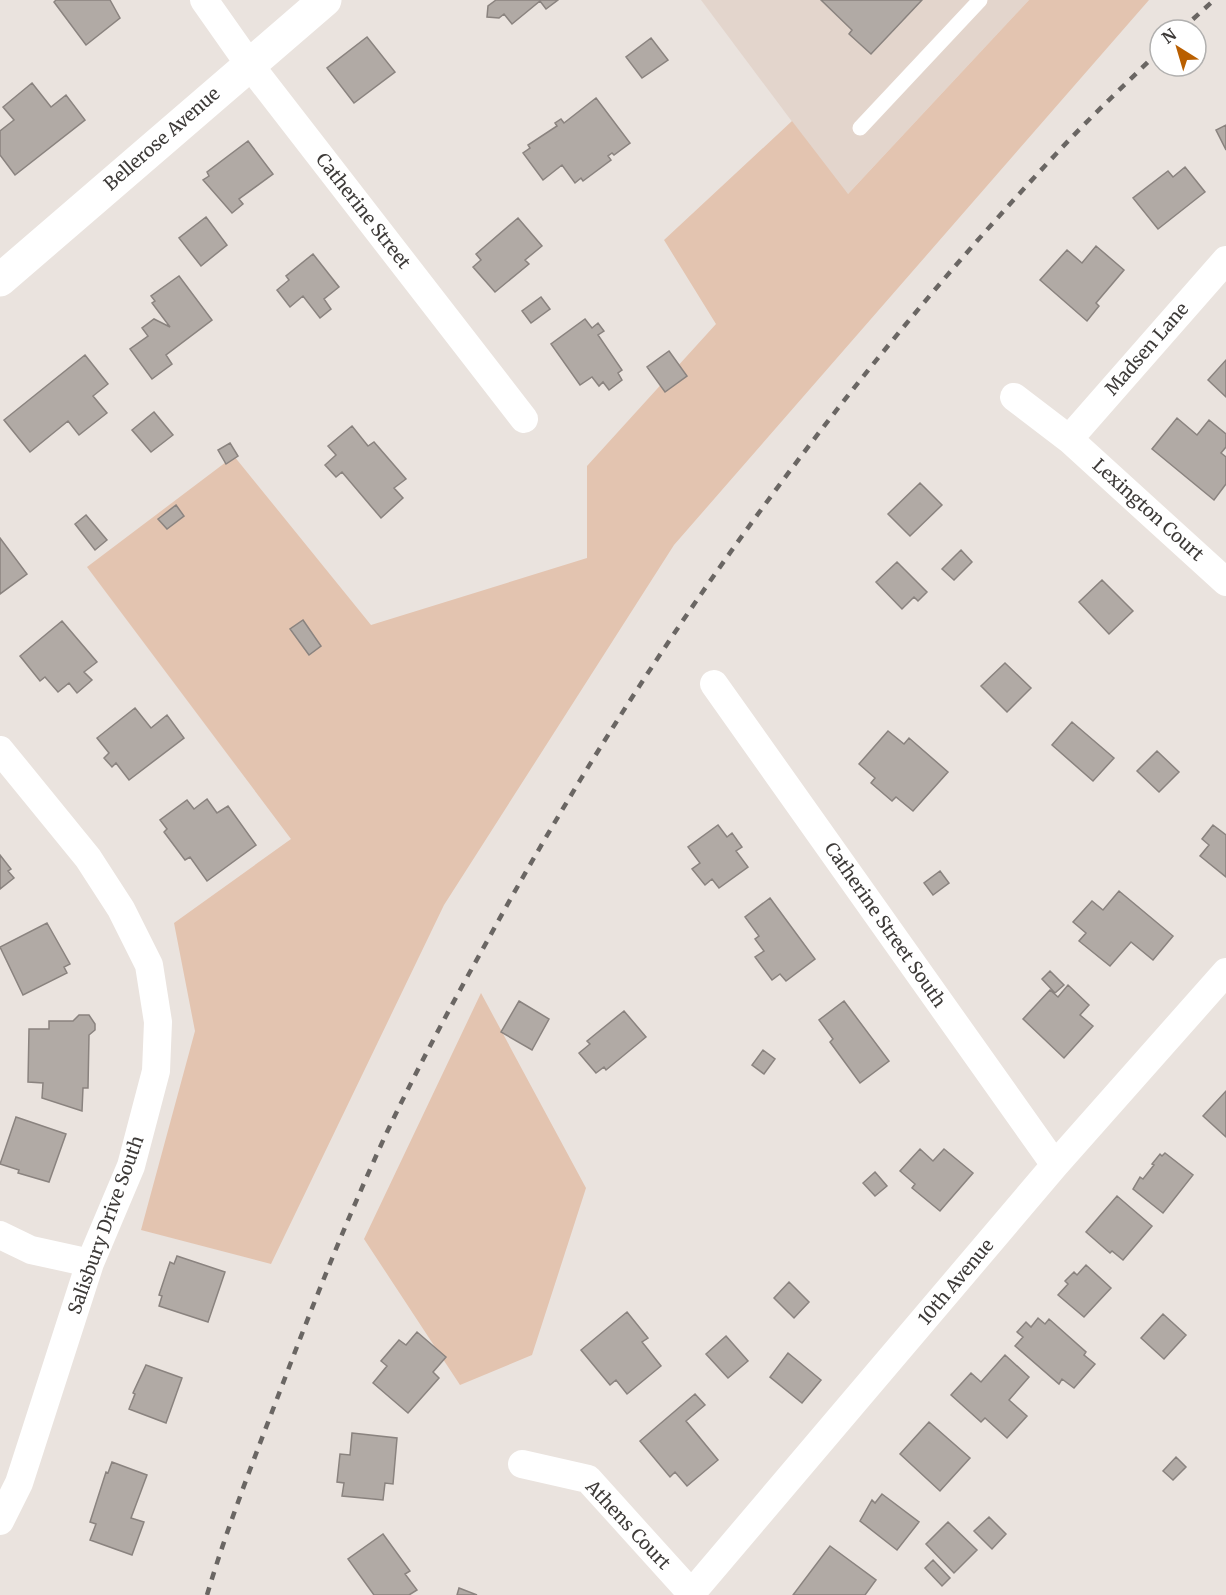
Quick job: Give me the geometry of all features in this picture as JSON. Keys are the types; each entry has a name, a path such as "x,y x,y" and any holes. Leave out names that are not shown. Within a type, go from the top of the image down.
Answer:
{"street":[{"name":"Catherine Street","path":"204,0 249,64 524,419"},
{"name":"Bellerose Avenue","path":"0,280 325,0"},
{"name":"Madsen Lane","path":"1069,439 1226,260"},
{"name":"Lexington Court","path":"1014,397 1069,439 1226,582"},
{"name":"Catherine Street South","path":"714,684 1055,1165"},
{"name":"Salisbury Drive South","path":"0,750 88,858 121,909 149,965 158,1022 156,1071 131,1166 90,1263 19,1483 0,1521"},
{"name":"10th Avenue","path":"691,1594 1055,1165 1225,974"},
{"path":"0,1235 31,1250 90,1263"},
{"name":"Athens Court","path":"522,1464 588,1479 691,1594"}],"lane":[{"path":"860,128 980,0"}],"shaded area":[{"path":"701,0 1029,0 847,195"},
{"path":"1029,0 1149,0 674,545 444,905 271,1264 141,1230 195,1031 174,923 291,839 87,567 234,456 371,625 587,558 587,466 716,324 664,240 792,121 848,194"},
{"path":"481,993 586,1188 532,1355 460,1385 364,1239"}],"building":[{"path":"56,0 110,0 120,18 86,45 54,2"},
{"path":"496,0 558,0 546,9 540,1 512,24 504,14 499,18 487,17 488,6"},
{"path":"821,0 922,0 871,54 849,34 852,30"},
{"path":"367,37 395,72 354,103 327,68"},
{"path":"651,38 668,60 642,78 626,57"},
{"path":"32,83 51,107 66,95 85,120 15,175 0,155 0,131 14,120 3,107"},
{"path":"596,98 630,143 614,155 612,153 608,156 611,160 583,181 581,178 575,183 562,165 543,180 523,153 530,148 528,145 557,126 555,123 561,119 564,123"},
{"path":"1226,125 1226,150 1216,130"},
{"path":"248,141 273,174 239,199 243,204 232,213 203,180 209,176 207,172"},
{"path":"1185,167 1205,192 1158,229 1133,198 1168,171 1173,177"},
{"path":"206,217 227,245 201,266 179,238"},
{"path":"518,218 542,246 525,260 529,264 495,292 473,267 481,260 476,254"},
{"path":"1096,246 1124,270 1096,303 1099,306 1087,321 1040,280 1067,250 1082,263"},
{"path":"313,254 339,287 324,299 331,309 320,318 303,296 290,307 277,290 289,280 286,276"},
{"path":"179,276 212,320 166,355 172,364 152,379 130,349 148,336 142,328 154,319 170,327 152,303 155,301 151,296"},
{"path":"541,297 550,309 531,323 522,311"},
{"path":"585,319 592,328 598,323 604,331 598,335 622,370 618,373 622,380 609,390 603,382 599,386 592,377 580,385 551,344"},
{"path":"669,351 687,376 665,392 647,367"},
{"path":"85,355 108,384 93,396 107,413 79,435 68,421 30,452 4,420"},
{"path":"1226,360 1226,397 1208,380"},
{"path":"154,412 173,435 151,452 132,430"},
{"path":"1177,418 1197,435 1209,420 1226,434 1226,447 1221,453 1226,457 1226,484 1214,500 1152,449"},
{"path":"352,426 368,446 374,442 406,479 394,488 403,498 381,518 342,472 336,477 325,465 336,455 328,446"},
{"path":"230,443 238,456 226,464 218,450"},
{"path":"920,483 942,505 910,536 888,514"},
{"path":"176,505 184,516 167,529 158,519"},
{"path":"86,515 107,540 95,550 75,524"},
{"path":"0,538 27,574 0,594"},
{"path":"961,550 972,562 954,580 942,569"},
{"path":"897,562 927,592 918,601 914,597 902,609 876,582"},
{"path":"1102,580 1133,611 1109,634 1079,602"},
{"path":"303,620 321,646 309,655 290,629"},
{"path":"62,621 97,662 84,672 92,680 77,693 69,683 58,692 45,677 40,681 20,656"},
{"path":"1005,663 1031,688 1007,712 981,686"},
{"path":"135,708 151,728 167,715 184,738 129,780 116,763 112,767 104,758 109,753 97,738"},
{"path":"1072,722 1114,758 1093,781 1052,745"},
{"path":"888,731 904,744 909,738 948,772 913,811 896,797 892,801 871,783 875,778 859,764"},
{"path":"1157,751 1179,772 1159,792 1137,771"},
{"path":"207,799 217,813 228,806 256,845 207,881 190,857 185,860 164,832 167,829 160,820 187,800 194,809"},
{"path":"718,825 727,837 732,833 742,847 736,851 748,867 719,888 712,879 705,885 692,869 700,863 688,847"},
{"path":"1213,825 1226,835 1226,877 1200,856 1209,845 1202,839"},
{"path":"0,855 11,869 8,871 14,878 0,889"},
{"path":"940,871 949,883 933,895 924,883"},
{"path":"1119,891 1173,936 1153,960 1131,942 1110,966 1079,941 1086,933 1073,922 1092,901 1103,910"},
{"path":"770,898 815,959 786,981 780,974 772,980 755,957 764,951 755,939 759,936 745,917"},
{"path":"47,923 70,964 64,967 67,973 23,995 0,947"},
{"path":"1050,971 1064,985 1055,993 1042,979"},
{"path":"1068,985 1089,1005 1080,1015 1093,1026 1064,1058 1023,1019 1050,990 1058,997"},
{"path":"519,1001 549,1019 532,1050 501,1032"},
{"path":"844,1001 889,1061 860,1083 830,1042 833,1039 819,1020"},
{"path":"624,1011 646,1037 606,1070 604,1067 596,1073 579,1053 590,1044 587,1041"},
{"path":"79,1015 89,1015 95,1024 95,1030 89,1035 88,1088 83,1088 82,1111 42,1098 43,1083 28,1082 29,1029 49,1029 49,1021 73,1021"},
{"path":"763,1050 775,1059 764,1074 752,1065"},
{"path":"1226,1091 1226,1137 1203,1116"},
{"path":"16,1117 66,1134 49,1182 18,1173 19,1170 0,1164"},
{"path":"920,1149 933,1161 944,1149 973,1173 940,1211 912,1188 915,1184 900,1171"},
{"path":"1165,1153 1193,1175 1163,1213 1133,1189 1140,1177 1143,1179 1154,1165 1152,1164 1160,1154 1162,1156"},
{"path":"875,1172 887,1186 875,1196 863,1183"},
{"path":"1117,1196 1152,1226 1123,1260 1112,1251 1110,1253 1086,1232"},
{"path":"177,1256 225,1272 208,1322 159,1306 162,1296 159,1295 170,1262 174,1264"},
{"path":"1086,1265 1111,1288 1084,1317 1058,1295 1068,1284 1065,1281 1074,1272 1077,1275"},
{"path":"789,1282 809,1302 794,1318 774,1298"},
{"path":"627,1312 648,1338 642,1342 661,1366 627,1394 616,1380 610,1385 581,1350"},
{"path":"1163,1314 1186,1335 1164,1359 1141,1338"},
{"path":"1038,1318 1045,1324 1049,1319 1086,1352 1084,1355 1095,1364 1074,1388 1062,1379 1059,1384 1015,1346 1023,1337 1017,1332 1026,1322 1031,1327"},
{"path":"417,1332 446,1357 433,1372 439,1378 408,1413 373,1383 387,1366 381,1361 399,1340 406,1345"},
{"path":"726,1336 748,1361 728,1378 706,1354"},
{"path":"788,1353 821,1380 802,1403 770,1377"},
{"path":"1005,1355 1029,1377 1009,1400 1027,1416 1007,1438 985,1418 981,1422 951,1395 971,1373 981,1382"},
{"path":"146,1365 182,1378 166,1423 129,1409 135,1394 133,1393"},
{"path":"695,1394 705,1405 686,1421 718,1460 687,1486 675,1472 670,1477 640,1441"},
{"path":"929,1422 970,1458 940,1491 900,1454"},
{"path":"352,1433 397,1438 393,1484 385,1483 383,1500 342,1496 344,1483 337,1482 340,1454 350,1455"},
{"path":"1176,1457 1186,1467 1173,1480 1163,1471"},
{"path":"112,1462 147,1475 131,1518 144,1522 132,1555 90,1540 96,1524 90,1522 106,1472 108,1473"},
{"path":"882,1494 919,1522 897,1550 860,1521 872,1500 875,1503"},
{"path":"989,1517 1006,1534 992,1549 974,1531"},
{"path":"948,1522 977,1550 954,1573 926,1544"},
{"path":"383,1534 410,1571 405,1574 417,1590 409,1595 374,1595 348,1559"},
{"path":"830,1546 876,1580 865,1595 793,1595"},
{"path":"933,1560 950,1578 942,1586 925,1568"},
{"path":"459,1588 477,1595 457,1595"}],"railway":[{"path":"1194,18 1214,0"},
{"path":"207,1595 235,1509 323,1280 387,1132 424,1057 477,960 550,831 613,728 679,626 748,527 896,336 1056,154 1148,62"}]}
